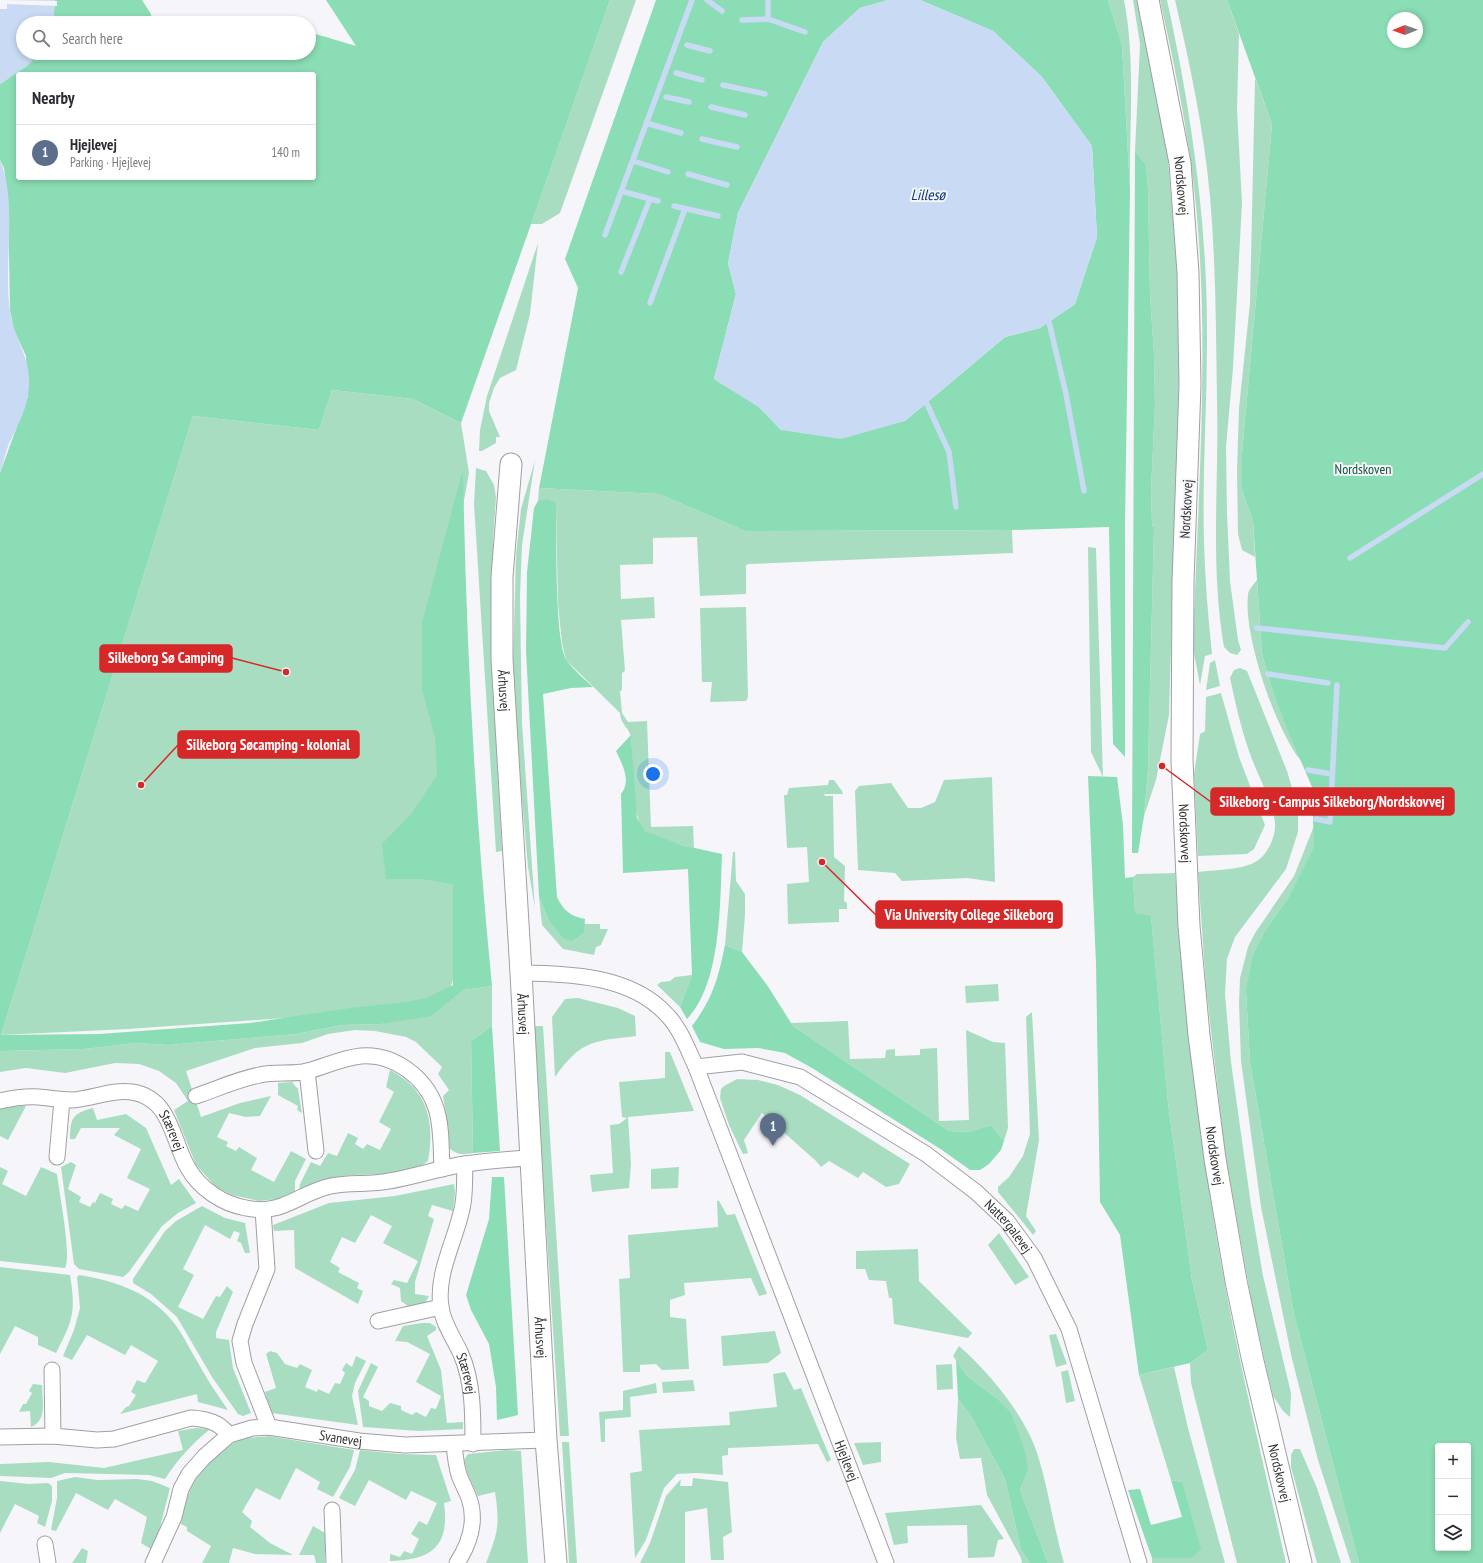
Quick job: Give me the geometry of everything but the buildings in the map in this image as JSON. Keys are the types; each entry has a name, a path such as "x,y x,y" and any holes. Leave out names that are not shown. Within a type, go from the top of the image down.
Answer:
{"street":[{"name":"Nordskovvej","path":"1148,0 1180,163 1188,267 1190,385 1183,581 1182,760 1189,926 1198,1027 1214,1152 1236,1281 1252,1357 1301,1563"},
{"name":"Århusvej","path":"511,464 502,577 502,659 521,973 546,1440 556,1563"},
{"name":"Hjejlevej","path":"521,973 592,977 623,986 640,994 668,1015 687,1046 696,1067 886,1563"},
{"path":"196,1096 260,1074 307,1071 344,1059 363,1056 382,1058 400,1065 415,1076 428,1091 436,1108 442,1169"},
{"name":"Nattergalevej","path":"696,1067 742,1062 800,1076 926,1154 976,1192 1007,1221 1034,1258 1069,1330 1139,1563"},
{"path":"307,1071 316,1151"},
{"name":"Stærevej","path":"0,1101 14,1098 38,1097 62,1100 83,1099 115,1092 132,1092 147,1097 160,1107 169,1120 178,1148 188,1169 200,1184 214,1196 230,1204 263,1210 278,1209 321,1189 333,1186 388,1182 464,1164 531,1158"},
{"path":"57,1157 62,1100"},
{"name":"Stærevej","path":"464,1164 462,1211 445,1264 440,1289 441,1307 446,1325 461,1355 469,1382 473,1444"},
{"path":"263,1210 267,1270 245,1324 240,1341 244,1363 269,1427"},
{"path":"378,1321 441,1307"},
{"path":"52,1370 53,1436"},
{"path":"0,1437 53,1436 98,1440 114,1439 191,1418 204,1419 222,1426 229,1435"},
{"name":"Svanevej","path":"153,1563 174,1517 181,1489 189,1474 204,1457 229,1435 252,1428 269,1427 359,1441 405,1445 473,1444 546,1440"},
{"path":"454,1444 457,1469 469,1499 472,1516 471,1534 465,1551 457,1563"},
{"path":"332,1510 334,1563"},
{"path":"45,1544 48,1563"}],"green space":[{"path":"55,0 142,0 151,16 54,16"},
{"path":"326,0 610,0 461,423 413,399 332,390 319,430 193,416 1,1035 99,1034 250,1023 350,1008 406,1002 426,998 453,985 453,884 422,879 386,879 382,844 412,813 437,775 435,738 422,689 422,623 463,469 466,599 472,728 492,986 464,990 431,1016 381,1024 342,1025 296,1034 168,1045 136,1043 84,1049 0,1051 0,473 28,396 26,356 14,330 10,310 8,197 4,168 0,160 0,84 16,73 16,180 316,180 316,72 18,72 32,60 316,60 316,34 356,46"},
{"path":"610,0 636,0 560,213 542,224 531,224"},
{"path":"656,0 888,0 860,8 823,42 738,213 728,263 736,294 714,379 759,407 781,430 905,421 1005,337 1040,328 1075,304 1097,237 1092,146 1042,77 993,31 920,0 1108,0 1122,45 1130,190 1125,526 1125,757 1113,744 1109,527 1012,530 745,531 659,494 539,488 578,288 565,259"},
{"path":"1108,0 1124,0 1128,23 1131,71 1130,190 1122,45"},
{"path":"1133,0 1139,0 1168,160 1179,289 1179,375 1169,715 1156,780 1144,816 1148,769 1154,527 1152,525 1151,491 1155,405 1154,354 1150,294 1148,188 1146,165 1135,151 1140,44"},
{"path":"1160,0 1167,0 1184,85 1197,171 1205,257 1207,344 1204,542 1212,654 1205,656 1200,685 1193,648 1202,394 1199,242 1197,212 1189,151 1173,60"},
{"path":"1175,0 1227,0 1239,34 1237,109 1242,203 1233,368 1226,447 1230,581 1238,640 1241,650 1237,655 1230,653 1224,647 1217,586 1216,325 1210,197 1196,98"},
{"name":"Nordskoven","path":"1227,0 1483,0 1483,1563 1359,1563 1294,1314 1250,1062 1246,991 1253,955 1267,928 1288,898 1314,847 1312,787 1288,731 1269,680 1262,653 1253,521 1242,490 1242,453 1272,124"},
{"path":"1255,78 1272,124 1242,453 1242,490 1253,521 1255,557 1242,550 1238,534 1237,470 1239,408 1250,303"},
{"path":"1135,151 1146,165 1148,188 1150,294 1154,354 1155,405 1151,491 1152,525 1154,527 1148,769 1144,816 1138,853 1132,853"},
{"path":"538,243 530,314 516,370 500,378 494,388 489,403 489,411 500,437 496,437 496,443 482,451 479,451 480,430 487,396"},
{"path":"332,390 413,399 461,423 469,473 461,517 457,971 442,1007 464,990 492,986 492,1026 471,1041 473,1153 469,1154 457,1153 449,1148 443,1096 449,1090 438,1074 442,1067 416,1042 406,1037 375,1031 355,1030 328,1034 302,1043 255,1048 186,1071 201,1117 240,1103 271,1096 260,1116 246,1117 229,1113 217,1137 228,1142 226,1146 236,1151 239,1147 257,1158 251,1170 274,1182 291,1151 306,1159 295,1181 295,1191 292,1194 278,1199 259,1201 232,1195 215,1186 196,1165 174,1110 188,1101 176,1083 159,1071 139,1064 115,1063 65,1073 26,1068 0,1072 0,1051 84,1049 136,1043 168,1045 296,1034 342,1025 381,1024 441,1007 128,1029 1,1035 193,416 319,430"},
{"path":"535,460 522,545 520,596 522,723 535,908 528,867 518,756 513,664 516,555 521,509"},
{"path":"476,468 486,471 494,485 496,497 493,541 492,658 502,851 496,852 474,504"},
{"path":"539,488 659,494 745,531 1012,530 1013,553 749,564 746,565 746,594 700,596 697,537 653,538 653,564 620,565 621,599 654,597 655,618 621,620 625,671 622,673 622,690 620,691 622,713 628,722 647,721 651,827 693,826 694,848 649,833 645,831 640,824 635,801 632,747 629,731 620,717 620,713 566,660 562,643 558,604 556,503 538,501"},
{"path":"547,499 556,503 558,610 563,650 567,661 593,687 571,688 543,694 557,897 562,906 568,912 585,919 584,933 573,941 563,938 548,919 539,897 526,651 527,572 534,508 538,501"},
{"path":"1088,547 1096,548 1103,777 1091,752"},
{"path":"1257,580 1262,653 1269,680 1301,761 1291,747 1281,728 1263,682 1256,657 1248,612 1248,593"},
{"path":"746,607 748,697 746,701 710,702 712,682 702,682 700,608"},
{"path":"1215,660 1220,686 1206,690 1210,663"},
{"path":"1240,668 1247,671 1287,771 1298,808 1298,832 1286,869 1235,937 1227,959 1225,994 1231,1062 1251,1205 1263,1276 1291,1393 1290,1417 1283,1411 1273,1396 1253,1310 1225,1152 1206,987 1198,872 1242,867 1255,862 1267,851 1274,834 1275,823 1271,805 1246,742 1238,715 1230,678 1234,670"},
{"path":"1221,693 1239,757 1265,825 1254,849 1247,854 1198,856 1194,774 1200,734 1205,731 1206,697"},
{"path":"631,735 637,818 645,831 681,845 722,854 721,895 717,941 713,963 707,985 698,1004 687,1019 680,1007 692,975 688,869 623,873 621,794 626,784 626,778 616,751"},
{"path":"1088,776 1117,777 1123,825 1125,878 1133,877 1135,913 1151,916 1168,1103 1192,1280 1208,1350 1190,1363 1139,1375 1120,1235 1100,1202 1096,964"},
{"path":"992,777 995,882 967,878 902,881 895,873 858,870 855,791 859,786 891,783 908,808 921,808 935,802 944,780"},
{"path":"829,780 834,780 843,794 824,794 825,796 833,796 834,857 845,866 844,901 847,903 847,909 839,909 839,922 788,924 787,884 809,882 807,847 787,848 784,795 787,795 789,788 828,785"},
{"path":"1314,826 1314,848 1288,898 1267,928 1246,991 1250,1062 1294,1314 1359,1563 1351,1563 1318,1460 1292,1359 1261,1207 1241,1061 1239,1003 1240,978 1248,947 1255,933 1294,876"},
{"path":"733,852 735,852 736,881 745,894 742,952 725,945"},
{"path":"1175,873 1191,1045 1201,1130 1220,1259 1237,1346 1286,1563 1237,1563 1191,1383 1190,1363 1208,1350 1192,1280 1168,1103 1151,917 1135,913 1133,877 1137,874"},
{"path":"539,897 548,919 573,941 584,933 584,924 600,924 600,929 608,929 601,945 596,947 594,955 563,949 542,925"},
{"path":"725,945 742,952 767,985 793,1026 949,1131 969,1132 991,1125 1004,1141 1001,1150 989,1164 980,1170 970,1170 942,1150 812,1068 785,1053 758,1048 724,1049 700,1042 692,1026 705,1006 714,988"},
{"path":"692,975 680,1007 657,985 661,982 670,981 675,977"},
{"path":"998,984 999,1001 966,1003 965,986"},
{"path":"578,998 618,1008 635,1016 636,1036 609,1039 590,1044 573,1056 555,1077 552,1017 565,999"},
{"path":"1032,1012 1039,1140 1026,1216 1036,1231 1033,1235 998,1192 998,1187 1009,1177 1023,1156 1030,1134 1026,1017"},
{"path":"848,1021 850,1059 885,1058 886,1050 895,1049 895,1056 920,1055 920,1049 937,1048 939,1121 969,1120 966,1030 993,1042 1005,1043 1008,1128 1004,1141 991,1125 969,1132 949,1131 793,1026 791,1023"},
{"path":"492,1026 500,1151 473,1153 471,1041"},
{"path":"533,1026 543,1026 569,1436 560,1436"},
{"path":"665,1052 670,1052 694,1111 628,1117 631,1164 629,1188 592,1192 590,1175 613,1173 610,1125 619,1124 627,1118 622,1117 619,1082 665,1078"},
{"path":"390,1070 403,1078 413,1087 421,1097 426,1108 430,1133 428,1161 409,1171 331,1178 299,1191 300,1184 311,1162 320,1166 328,1153 337,1156 348,1133 358,1138 355,1144 363,1149 367,1144 380,1150 391,1129 379,1122 394,1092 386,1087"},
{"path":"737,1079 758,1080 778,1085 800,1095 910,1164 899,1184 886,1187 863,1172 858,1178 829,1161 821,1167 762,1113 744,1140 748,1153 743,1154 729,1125 720,1098 721,1089"},
{"path":"292,1082 298,1089 302,1113 297,1110 298,1106 278,1095 278,1083"},
{"path":"12,1106 26,1106 8,1140 0,1136 0,1109"},
{"path":"93,1108 97,1120 126,1114 146,1128 171,1185 179,1179 196,1203 178,1213 162,1226 129,1272 123,1277 79,1269 74,1264 61,1167 71,1162 76,1165 68,1189 81,1197 79,1202 90,1207 93,1202 95,1203 100,1193 113,1199 111,1204 122,1209 125,1205 138,1211 150,1189 127,1178 141,1149 114,1135 120,1128 81,1128 75,1139 70,1139 71,1126 74,1118 77,1114"},
{"path":"0,1167 8,1171 2,1184 26,1196 41,1167 57,1174 66,1238 67,1261 65,1268 0,1261"},
{"path":"679,1167 678,1188 651,1189 651,1169"},
{"path":"492,1177 504,1177 518,1415 497,1420 496,1387 489,1344 471,1310 466,1295 489,1219"},
{"path":"454,1184 455,1193 453,1211 432,1205 428,1216 434,1219 415,1282 415,1294 429,1296 424,1305 409,1307 401,1301 400,1288 391,1284 394,1280 407,1283 418,1261 383,1243 392,1226 371,1215 355,1243 342,1237 330,1262 340,1268 338,1272 359,1283 357,1288 363,1291 358,1304 295,1268 294,1230 274,1231 273,1225 329,1203 395,1196"},
{"path":"717,1201 719,1201 727,1215 735,1214 767,1294 759,1296 751,1278 684,1283 685,1295 670,1300 670,1317 686,1319 689,1369 662,1370 656,1364 640,1365 640,1372 623,1372 619,1279 630,1278 628,1235 718,1227"},
{"path":"202,1206 225,1218 245,1223 250,1253 245,1253 241,1243 237,1241 240,1233 234,1231 230,1239 205,1225 183,1269 194,1275 178,1307 203,1319 216,1296 220,1297 227,1286 233,1292 216,1332 216,1338 229,1340 233,1368 251,1413 243,1416 238,1414 212,1377 177,1317 151,1294 133,1283 133,1279 165,1231 176,1221"},
{"path":"999,1233 1029,1277 1015,1285 988,1245"},
{"path":"918,1249 919,1281 972,1333 968,1338 894,1324 892,1298 889,1298 886,1281 869,1280 865,1269 856,1269 856,1251"},
{"path":"0,1267 70,1275 73,1298 72,1316 56,1353 38,1345 38,1337 15,1326 0,1354"},
{"path":"79,1275 104,1280 128,1288 150,1300 160,1308 177,1327 208,1380 228,1410 198,1402 197,1394 120,1414 126,1407 129,1406 136,1395 131,1392 137,1380 145,1383 158,1361 131,1345 125,1355 87,1335 72,1360 63,1356 74,1330 80,1308 77,1277"},
{"path":"430,1323 436,1327 436,1330 427,1336 441,1370 447,1423 463,1422 463,1429 419,1431 363,1427 358,1391 371,1363 378,1367 363,1397 369,1401 369,1406 382,1411 390,1403 401,1406 401,1410 412,1415 416,1412 426,1417 431,1408 436,1409 441,1396 416,1382 430,1354 407,1342 395,1341 403,1326"},
{"path":"775,1331 781,1353 768,1363 723,1366 721,1336"},
{"path":"1056,1334 1067,1364 1056,1367 1049,1335"},
{"path":"959,1346 995,1383 1017,1413 1034,1444 1046,1485 1064,1563 1048,1563 1020,1490 1028,1471 995,1397 967,1376 953,1356"},
{"path":"270,1351 277,1353 285,1364 297,1368 300,1364 312,1370 305,1387 317,1392 318,1389 329,1394 335,1383 340,1384 345,1373 342,1370 346,1363 352,1367 356,1356 366,1361 355,1383 352,1396 358,1425 271,1413 265,1392 276,1388 266,1354"},
{"path":"956,1360 967,1376 995,1397 1011,1413 1025,1451 1028,1471 1020,1490 1048,1563 1030,1563 1021,1550 1005,1479 970,1414 958,1399"},
{"path":"952,1364 953,1389 937,1390 936,1365"},
{"path":"1174,1367 1188,1428 1225,1563 1152,1563 1152,1558 1192,1558 1182,1482 1171,1480 1139,1375"},
{"path":"1068,1370 1075,1401 1066,1403 1061,1372"},
{"path":"785,1372 794,1390 801,1388 831,1460 827,1462 818,1444 728,1448 728,1455 722,1456 723,1475 698,1473 677,1474 664,1488 646,1540 635,1558 630,1473 642,1471 639,1430 730,1425 729,1412 777,1407 773,1374"},
{"path":"693,1380 695,1391 663,1393 662,1382"},
{"path":"656,1383 657,1393 630,1397 631,1417 605,1419 605,1442 601,1442 599,1412 623,1410 623,1391"},
{"path":"33,1384 42,1385 43,1409 40,1420 31,1427 30,1411 19,1412 23,1404 26,1404 32,1393 29,1391"},
{"path":"958,1399 970,1414 1005,1479 1021,1550 1030,1563 1022,1563 1021,1558 987,1495 981,1458 960,1459 956,1438"},
{"path":"196,1428 210,1429 186,1452 165,1479 149,1475 65,1473 51,1478 0,1476 0,1464 49,1462 104,1468 183,1450 178,1431"},
{"path":"269,1436 354,1450 350,1467 333,1497 317,1489 320,1482 296,1468 280,1500 256,1488 242,1512 252,1521 250,1527 270,1543 293,1555 255,1554 233,1548 229,1563 202,1563 211,1546 187,1531 187,1527 181,1524 183,1510 194,1483 210,1460 221,1450 233,1443 247,1438"},
{"path":"562,1442 569,1442 577,1563 569,1563"},
{"path":"881,1442 881,1462 863,1465 854,1443"},
{"path":"1294,1449 1300,1449 1317,1488 1341,1563 1317,1563 1291,1467 1291,1455"},
{"path":"360,1450 400,1454 436,1455 451,1501 444,1503 444,1530 440,1540 435,1548 427,1554 417,1558 390,1561 390,1554 400,1557 404,1551 412,1554 419,1539 411,1534 419,1521 427,1525 437,1503 411,1491 406,1500 369,1480 355,1506 339,1498 355,1470"},
{"path":"507,1450 521,1451 528,1563 486,1563 497,1529 498,1521 495,1492 478,1496 468,1475 464,1460 468,1454"},
{"path":"75,1477 97,1480 137,1479 152,1481 170,1488 154,1551 141,1543 147,1517 115,1499 108,1510 76,1493 56,1531 51,1530 57,1498 57,1481"},
{"path":"693,1478 728,1482 732,1532 723,1537 724,1560 711,1560 707,1508 685,1512 685,1563 640,1563 650,1543 666,1496 681,1479 680,1486 692,1486"},
{"path":"1171,1480 1182,1482 1201,1549 1192,1558 1152,1558 1128,1490 1140,1489 1151,1525 1182,1517"},
{"path":"0,1481 29,1484 48,1483 52,1486 52,1501 45,1527 37,1523 39,1516 15,1504 0,1533"},
{"path":"981,1505 1004,1539 998,1540 994,1557 968,1558 967,1525 907,1526 908,1543 894,1545 885,1513"},
{"path":"313,1526 325,1533 325,1563 316,1563 314,1555 299,1555"},
{"path":"82,1548 88,1551 86,1563 72,1563"}],"water":[{"path":"0,0 55,0 54,16 16,16 16,60 32,60 28,65 0,84"},
{"name":"Lillesø","path":"888,0 920,0 993,31 1042,77 1092,146 1097,237 1075,304 1040,328 1005,337 905,421 841,439 781,430 759,407 714,379 736,294 728,263 738,213 823,42 860,8"},
{"path":"0,160 8,195 8,293 10,311 12,323 26,361 29,382 25,409 8,446 0,473"}],"pier":[{"path":"0,0 57,1 57,6 7,4 7,9 0,9"}],"waterway":[{"path":"605,235 692,0"},
{"path":"707,0 722,11"},
{"path":"768,0 768,19"},
{"path":"742,20 768,19 805,32"},
{"path":"687,45 710,51"},
{"path":"676,73 702,80"},
{"path":"723,85 765,94"},
{"path":"666,97 689,102"},
{"path":"711,107 745,115"},
{"path":"646,123 681,133"},
{"path":"702,139 737,147"},
{"path":"633,161 668,172"},
{"path":"688,174 727,185"},
{"path":"621,191 658,201"},
{"path":"621,272 650,199"},
{"path":"674,206 718,216"},
{"path":"650,303 685,209"},
{"path":"1049,322 1066,394 1084,491"},
{"path":"927,404 949,452 956,507"},
{"path":"1350,558 1483,474"},
{"path":"1257,628 1445,648 1468,622"},
{"path":"1268,674 1328,683"},
{"path":"1316,819 1330,822 1337,685"},
{"path":"1308,770 1331,774"}],"place":[{"name":"Silkeborg Sø Camping","path":"286,672"},
{"name":"Silkeborg - Campus Silkeborg/Nordskovvej","path":"1162,766"},
{"name":"Silkeborg Søcamping - kolonial","path":"141,785"},
{"name":"Via University College Silkeborg","path":"822,862"},
{"name":"Hjejlevej","path":"773,1146"}]}
